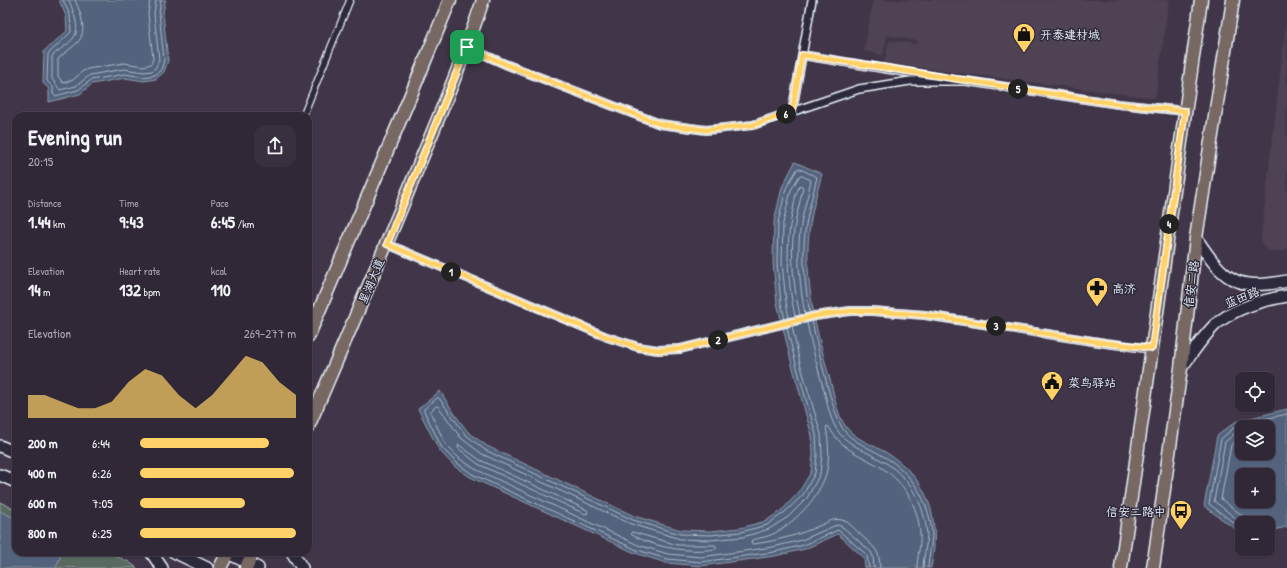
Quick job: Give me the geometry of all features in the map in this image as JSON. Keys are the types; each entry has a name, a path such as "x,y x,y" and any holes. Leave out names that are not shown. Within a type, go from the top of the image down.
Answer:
{"main road":[{"path":"312,328 450,0"},
{"name":"星湖大道","path":"312,418 387,244 467,47 482,0"},
{"path":"1121,568 1201,0"},
{"name":"信安二路","path":"1153,568 1181,368 1196,238 1233,0"},
{"name":"蓝田路","path":"1196,238 1211,261 1230,278 1242,283 1253,285 1287,281"},
{"name":"蓝田路","path":"1181,368 1215,325 1229,315 1256,304 1287,296"},
{"path":"0,446 12,451"},
{"path":"0,475 12,480"},
{"path":"154,556 162,568"},
{"path":"182,556 207,568"},
{"path":"220,568 225,556"},
{"path":"234,556 251,566 252,556"},
{"path":"294,556 302,568"}],"street":[{"path":"305,112 350,0"},
{"path":"792,112 812,0"},
{"path":"467,47 505,64 660,124 706,130 753,125 859,89 910,81 966,81"},
{"path":"802,55 1118,104 1185,111"},
{"path":"387,244 607,337 638,347 658,350 680,349 815,316 850,311 900,312 925,315 1106,343 1152,348"}],"shaded area":[{"name":"开泰建材城","path":"873,0 1169,0 1155,98 884,63 889,41 917,44 918,41 887,35 883,55 864,51"},
{"path":"1287,16 1287,250 1277,252 1269,251 1263,245 1261,237"}],"green space":[{"path":"0,502 12,508 12,556 116,556 129,562 137,568 0,568"}],"water":[{"path":"59,0 166,0 163,13 168,61 164,72 156,79 144,81 125,78 92,84 80,94 49,102 49,89 43,83 44,51 67,31 66,16"},
{"path":"795,162 822,174 814,203 810,226 808,269 812,305 838,409 846,427 850,432 887,453 902,464 922,489 929,503 933,518 934,550 931,568 865,568 864,558 838,534 805,549 775,556 701,566 666,563 635,553 470,477 454,466 439,450 418,409 440,391 468,432 487,446 634,516 681,530 710,531 740,528 766,521 783,509 799,492 811,472 813,454 812,436 792,365 777,303 773,263 774,222 782,187"},
{"path":"1287,409 1287,527 1275,530 1275,516 1235,516 1235,529 1204,506 1217,436 1235,422 1235,460 1275,460 1275,420 1243,420"},
{"path":"0,511 12,517 12,556 60,556 56,568 0,568"}],"place":[{"name":"开泰建材城","path":"1024,54"},
{"name":"高济","path":"1097,308"},
{"name":"菜鸟驿站","path":"1052,402"},
{"name":"信安二路中","path":"1181,530"}],"route":[{"path":"467,47 505,64 660,124 706,130 753,125 792,112 802,55 1118,104 1185,111 1152,348 1106,343 925,315 900,312 850,311 815,316 680,349 658,350 638,347 607,337 430,263 387,244 467,47"}]}
